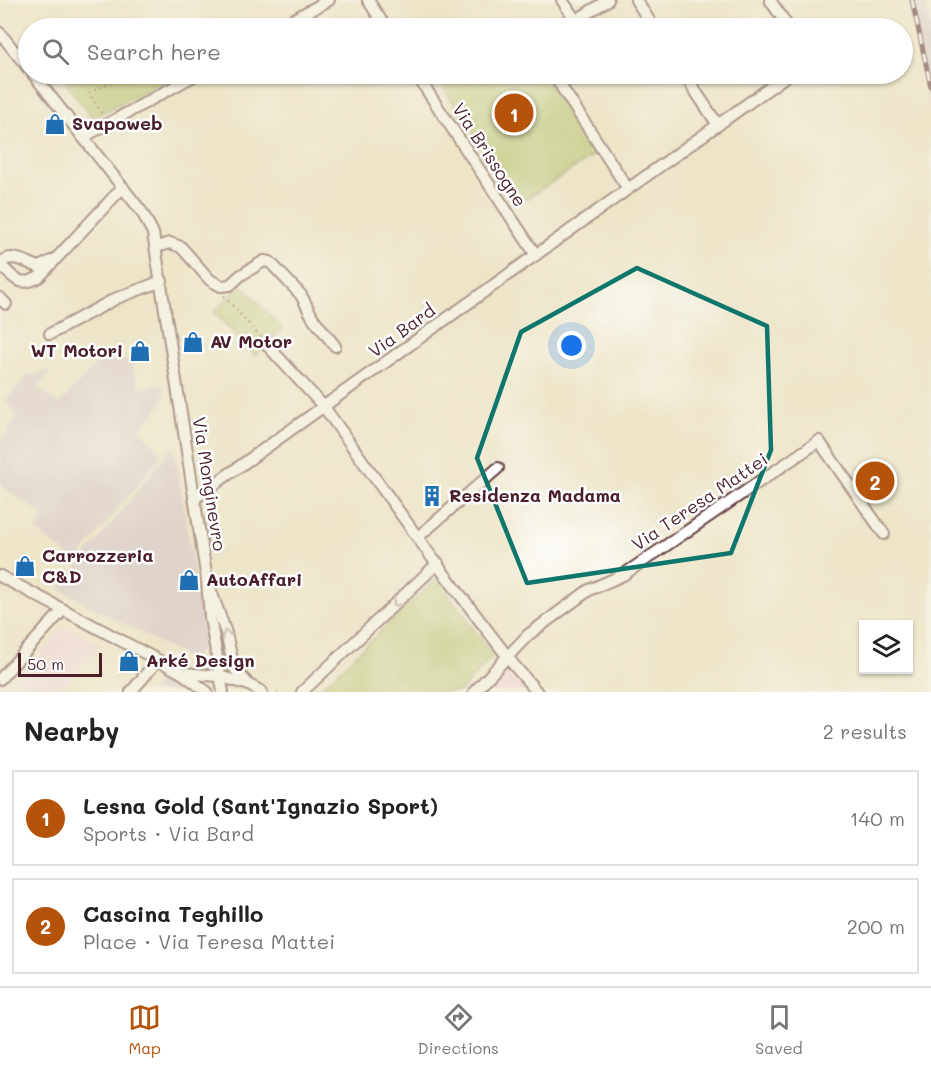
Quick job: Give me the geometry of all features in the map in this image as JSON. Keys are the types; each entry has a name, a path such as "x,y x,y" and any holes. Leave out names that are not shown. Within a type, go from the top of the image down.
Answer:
{"street":[{"path":"296,18 329,0"},
{"path":"368,0 380,18"},
{"path":"562,0 574,18"},
{"path":"581,18 608,0"},
{"path":"636,0 648,18"},
{"path":"770,0 782,18"},
{"path":"0,33 18,56"},
{"name":"Via Monginevro","path":"41,84 149,222 162,281 207,580 219,676 224,692"},
{"path":"84,137 179,84"},
{"name":"Via Brissogne","path":"423,84 536,255"},
{"path":"560,84 628,189"},
{"path":"691,84 718,125"},
{"name":"Via Bard","path":"194,499 775,84"},
{"path":"55,259 39,267 12,257 3,260 0,264 20,282 31,282 39,277 123,187"},
{"path":"156,247 170,243 181,247 210,280 220,286 230,285 264,261 270,262 301,295 313,318 335,346"},
{"path":"50,334 117,298 162,281"},
{"path":"268,346 324,407 418,537 537,692"},
{"name":"Via Teresa Mattei","path":"474,692 528,635 589,590 624,575 819,441 884,534"},
{"path":"418,537 498,468"},
{"path":"302,692 438,563"},
{"path":"0,576 182,673 207,692"},
{"path":"207,580 226,633 234,668 249,685"},
{"path":"0,679 63,610"},
{"path":"199,673 211,663 216,655"},
{"path":"132,692 157,661"},
{"path":"182,673 219,676 249,685 262,692"}],"path":[{"path":"108,84 89,93 109,123"},
{"path":"210,280 248,323"},
{"path":"225,296 268,346"}],"highlighted area":[{"path":"637,268 767,326 771,450 731,553 527,583 477,458 521,332"}],"shaded area":[{"path":"907,0 925,0 931,28 931,114 913,28 913,18 911,18"},
{"path":"130,359 139,387 163,384 165,400 140,429 163,453 76,561 36,531 44,515 0,487 0,439 18,418 6,401 26,377 52,369 38,388 59,404 99,361"},
{"path":"174,445 206,646 191,660 59,589"},
{"path":"65,625 101,645 58,692 4,692"},
{"path":"509,668 533,692 484,692"},
{"path":"163,676 187,692 150,692"}],"green space":[{"path":"67,84 159,84 92,118"},
{"path":"441,84 549,84 596,154 520,203"},
{"path":"242,285 282,329 255,356 214,312"},
{"path":"435,580 440,582 493,656 460,692 316,692"}],"railway":[{"path":"912,0 931,87"}],"place":[{"name":"Lesna Gold (Sant'Ignazio Sport)","path":"514,113"},
{"name":"Svapoweb","path":"55,124"},
{"name":"AV Motor","path":"193,342"},
{"name":"WT Motori","path":"140,351"},
{"name":"Cascina Teghillo","path":"875,481"},
{"name":"Residenza Madama","path":"432,496"},
{"name":"Carrozzeria C&D","path":"25,566"},
{"name":"AutoAffari","path":"189,580"},
{"name":"Arké Design","path":"129,661"}]}
